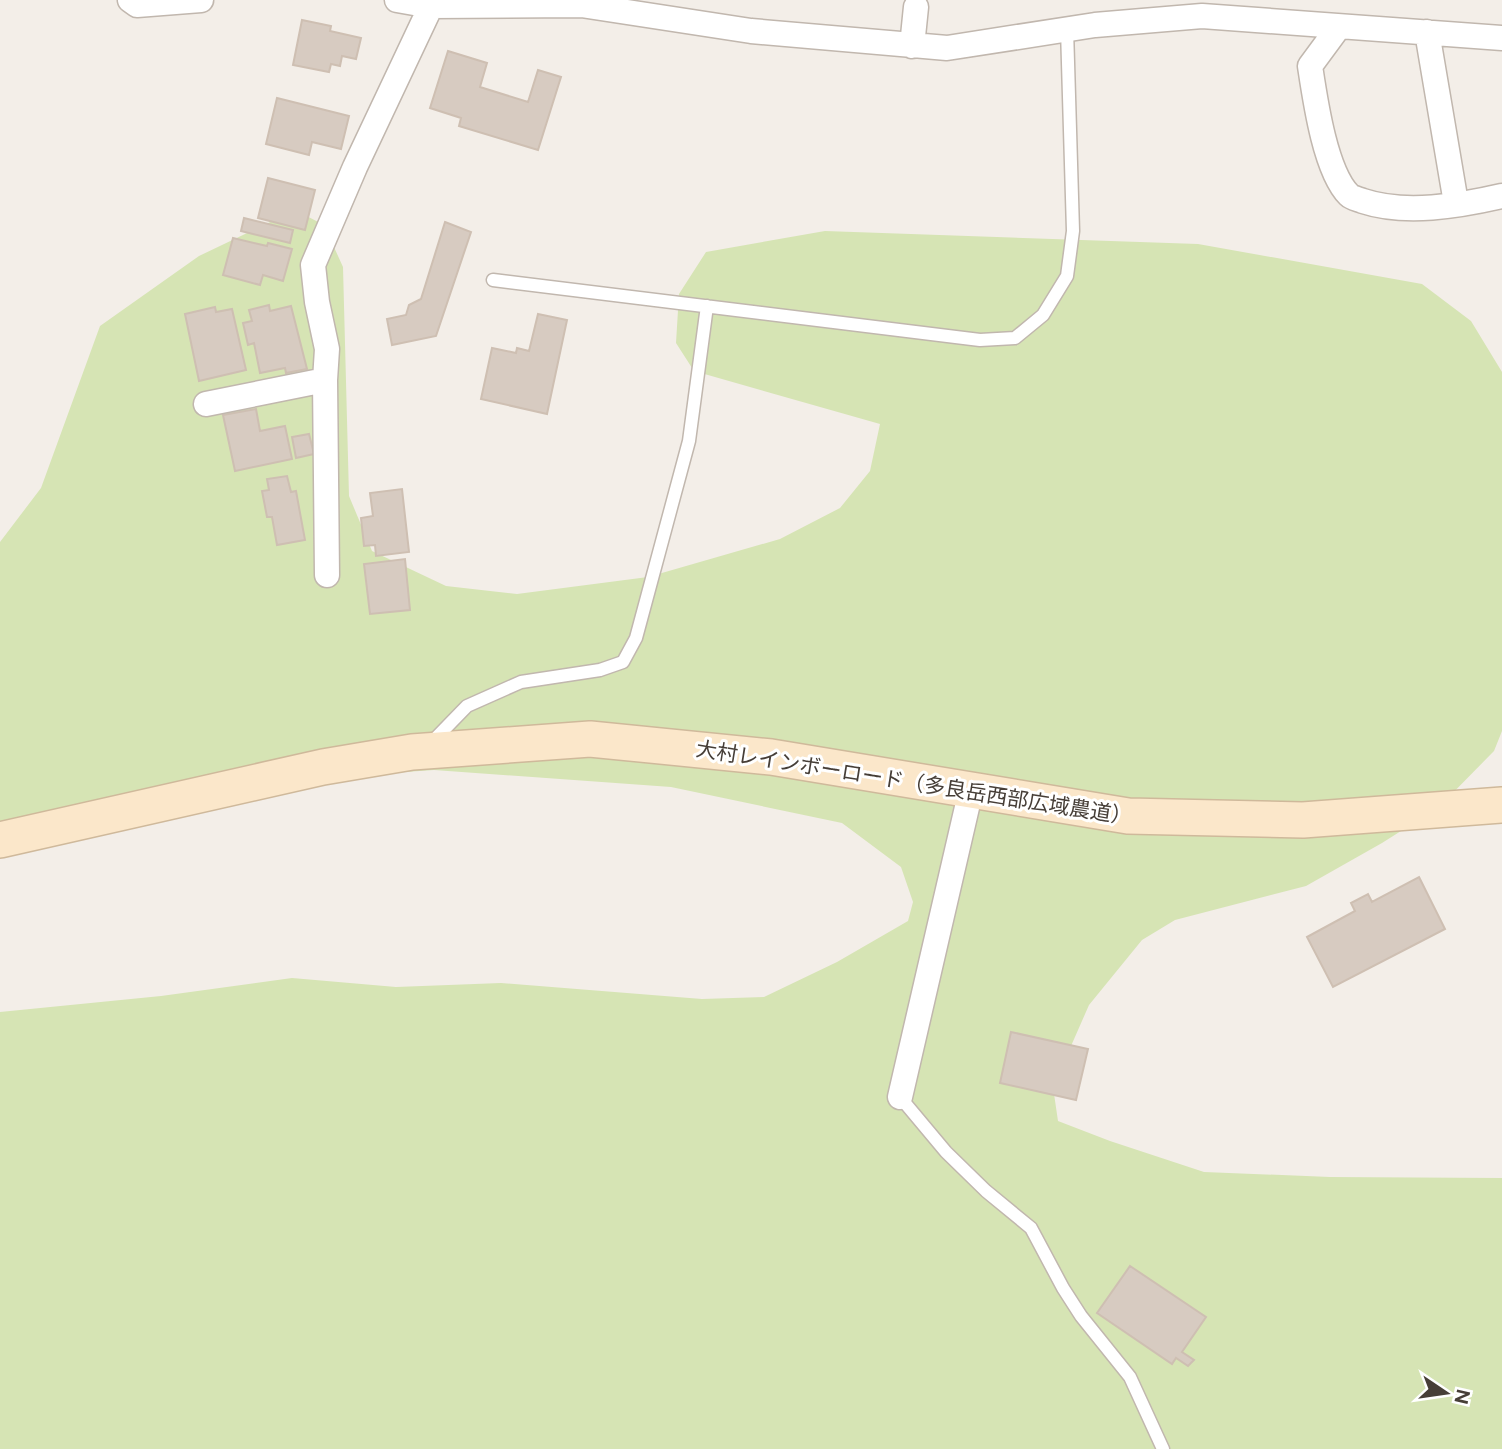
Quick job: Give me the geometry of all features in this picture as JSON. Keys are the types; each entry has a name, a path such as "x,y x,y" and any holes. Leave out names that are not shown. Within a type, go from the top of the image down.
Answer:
{"street":[{"path":"130,0 137,5 201,0"},
{"path":"397,0 431,6 581,5 751,31 947,48 1067,29 1202,16 1502,38"},
{"path":"327,575 327,349 317,302 313,265 355,167 431,6"},
{"path":"912,46 916,7"},
{"path":"1338,27 1310,66 1335,175 1350,197 1378,206 1416,209 1502,196"},
{"path":"1427,32 1456,204"},
{"path":"206,404 325,380"},
{"name":"大村レインボーロード（多良岳西部広域農道）","path":"0,840 323,766 424,751 590,739 771,757 1128,817 1303,820 1502,805"},
{"path":"900,1097 971,790"}],"lane":[{"path":"493,280 979,340 1015,338 1043,315 1067,276 1073,230 1067,29"},
{"path":"424,751 467,706 521,682 600,670 623,662 636,638 689,441 707,306"},
{"path":"900,1097 946,1152 986,1191 1031,1228 1081,1316 1130,1377 1163,1449"}],"green space":[{"path":"295,210 324,225 343,267 349,496 372,551 446,586 517,594 648,577 780,539 840,508 870,471 880,424 694,371 676,343 679,294 706,252 825,231 1198,244 1422,284 1471,321 1502,372 1502,731 1494,751 1439,807 1306,886 1175,920 1142,940 1089,1005 1053,1087 1058,1121 1204,1172 1330,1177 1502,1178 1502,1449 0,1449 0,1012 161,996 292,978 396,987 501,983 702,999 764,997 837,962 908,921 913,902 901,867 842,823 671,787 434,770 247,783 0,825 0,542 41,488 100,326 199,256"}],"building":[{"path":"302,20 331,26 330,31 361,38 356,59 342,56 340,66 331,64 329,72 293,65"},
{"path":"448,51 487,63 480,87 528,102 538,70 561,77 538,150 459,126 461,118 430,108"},
{"path":"277,98 349,116 341,149 312,142 309,155 266,144"},
{"path":"268,178 315,190 305,230 258,218"},
{"path":"244,218 293,230 290,243 241,231"},
{"path":"445,222 471,232 436,336 392,345 387,319 406,315 409,305 421,299"},
{"path":"233,238 292,249 283,281 263,275 260,285 223,275"},
{"path":"269,305 270,311 291,306 307,369 286,373 285,368 260,373 254,343 248,345 243,323 252,321 249,310"},
{"path":"215,307 216,312 232,309 246,370 199,381 185,314"},
{"path":"538,314 567,320 547,414 481,399 492,348 516,353 517,348 529,351"},
{"path":"256,409 260,431 285,426 292,459 235,471 223,415"},
{"path":"309,434 314,454 296,458 292,437"},
{"path":"287,476 291,492 296,491 305,540 277,545 272,517 267,517 262,491 269,490 267,479"},
{"path":"402,489 409,552 376,556 375,545 364,546 361,518 373,516 370,493"},
{"path":"405,559 410,610 370,614 364,564"},
{"path":"1419,877 1445,929 1333,987 1307,937 1355,911 1351,903 1368,894 1372,902"},
{"path":"1011,1032 1088,1049 1076,1100 1000,1083"},
{"path":"1130,1266 1206,1317 1182,1352 1194,1360 1188,1366 1176,1358 1172,1364 1097,1313"}]}
